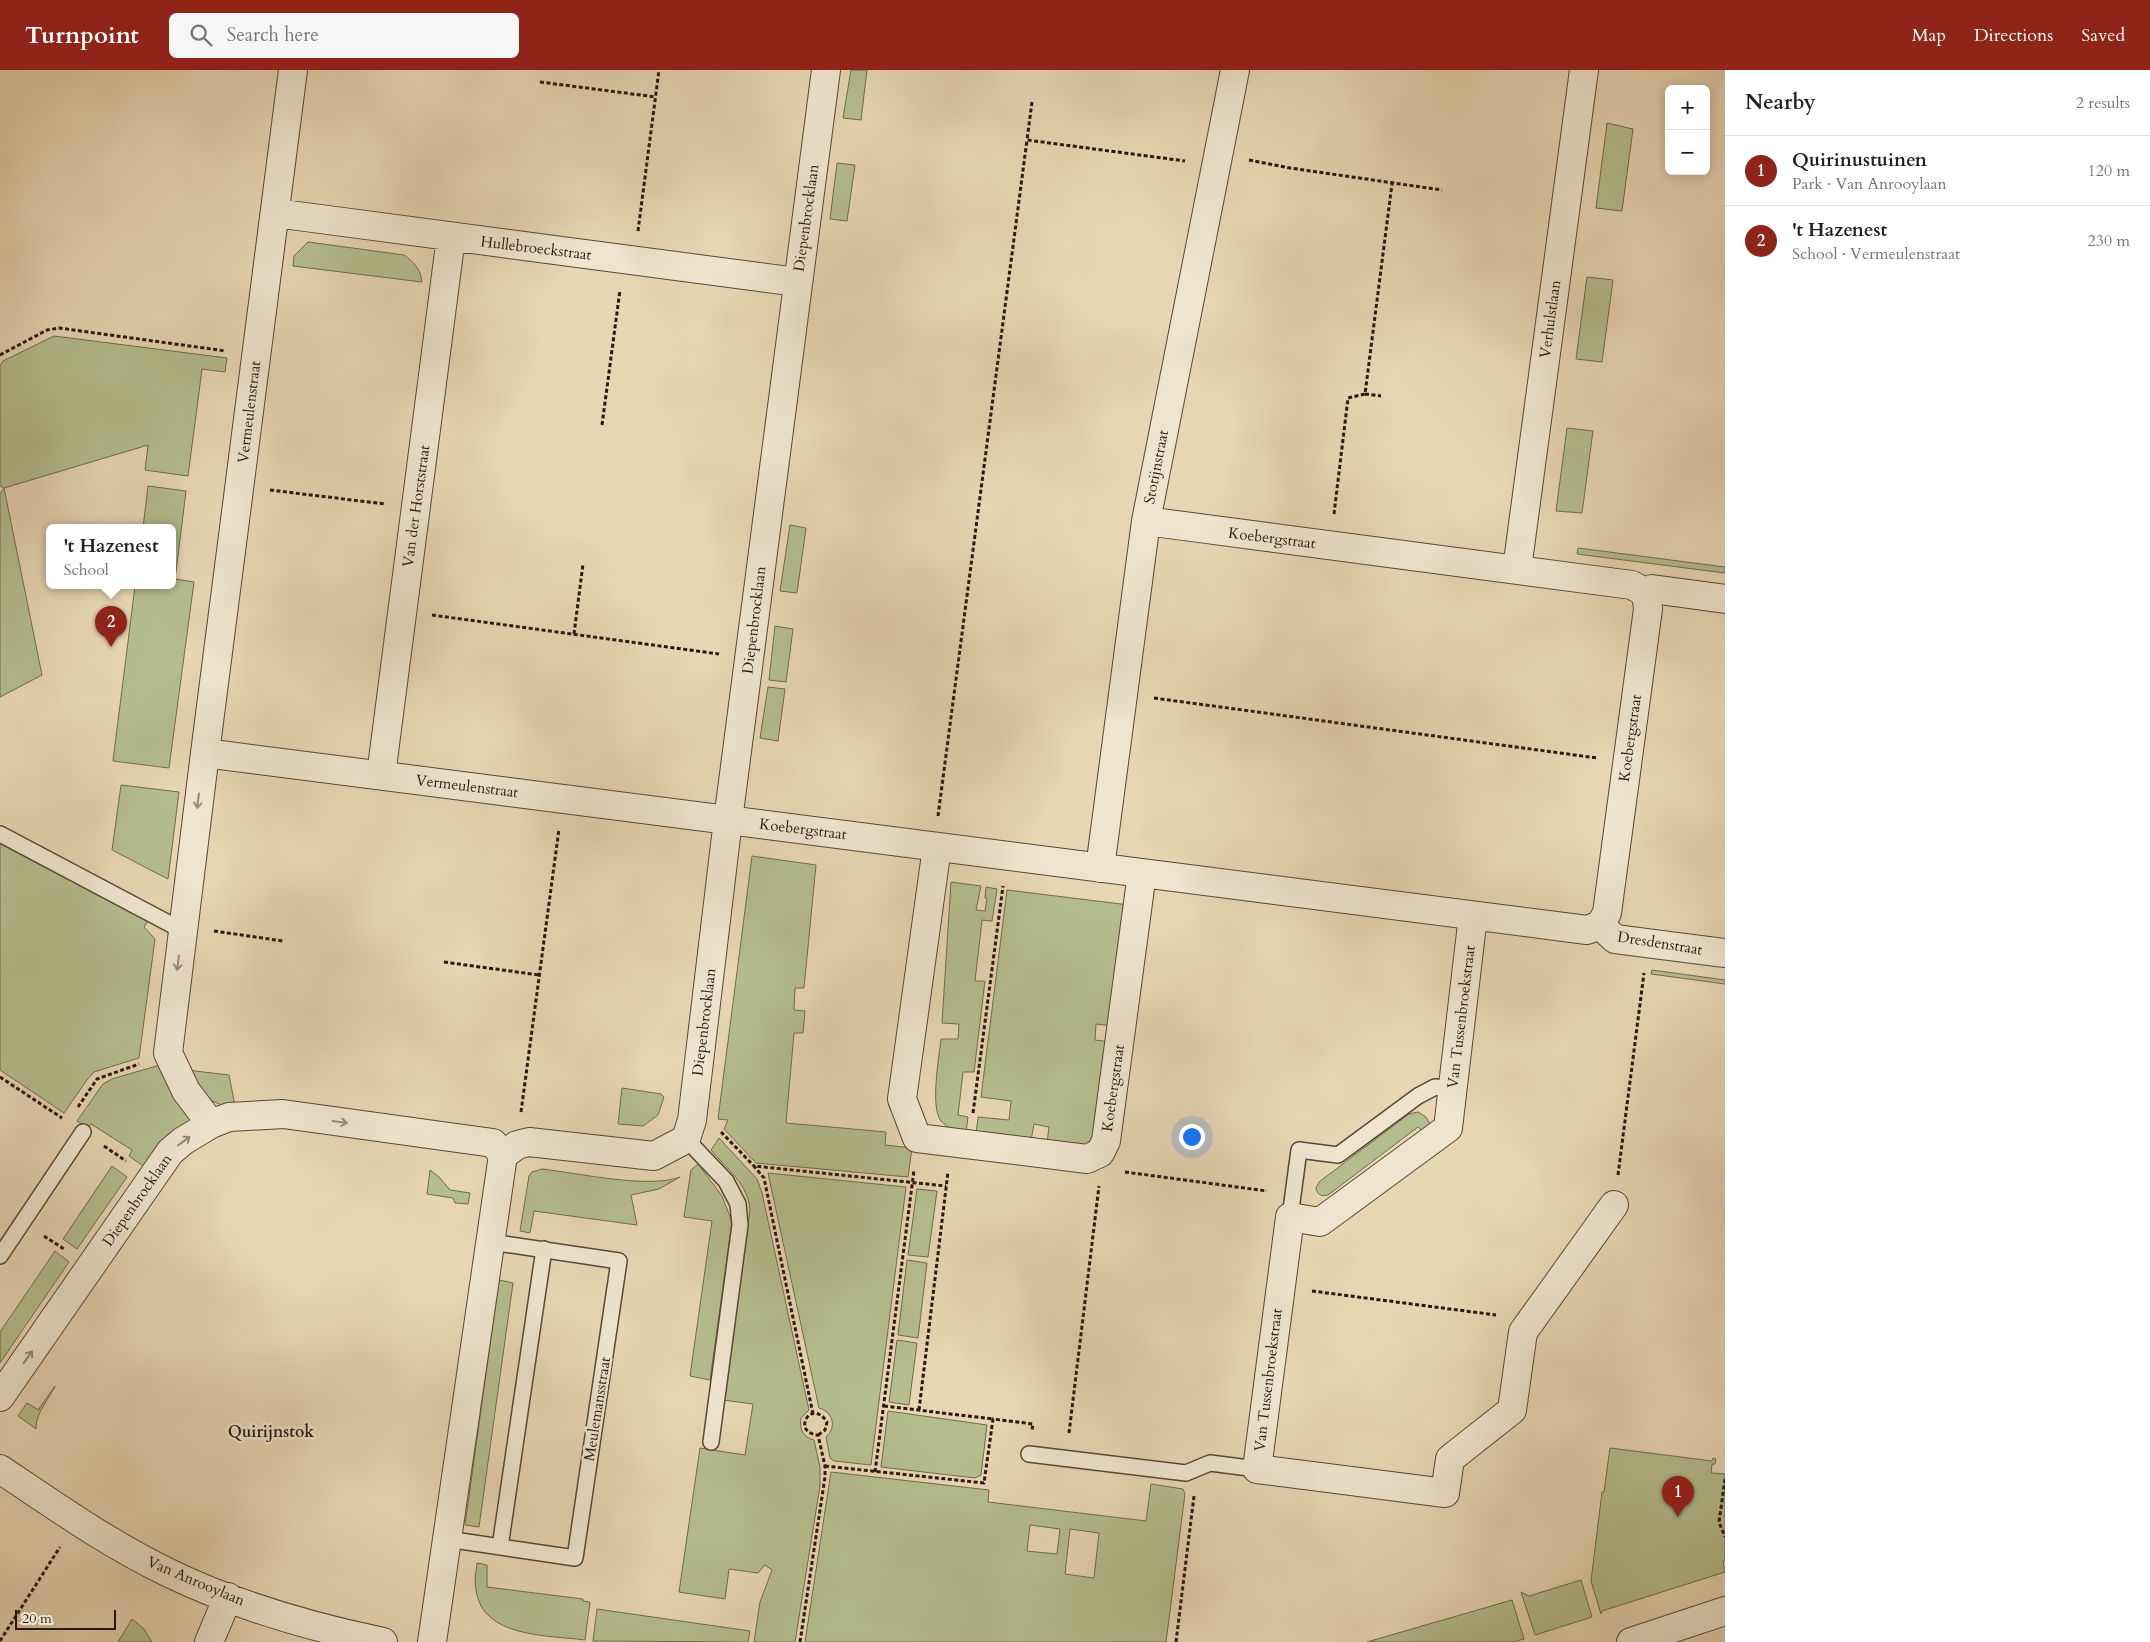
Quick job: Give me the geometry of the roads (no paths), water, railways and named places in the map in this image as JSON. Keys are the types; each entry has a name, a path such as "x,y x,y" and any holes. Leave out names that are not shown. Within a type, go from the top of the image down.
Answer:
{"street":[{"name":"Vermeulenstraat","path":"211,1124 186,1091 168,1053 182,927 293,70"},
{"name":"Diepenbrocklaan","path":"689,1130 797,282 826,70"},
{"name":"Stotijnstraat","path":"1100,868 1146,521 1235,70"},
{"name":"Verhulstlaan","path":"1517,569 1584,70"},
{"name":"Hullebroeckstraat","path":"275,213 797,282"},
{"name":"Van der Horststraat","path":"381,775 451,237"},
{"name":"Koebergstraat","path":"728,820 1587,930 1600,925 1607,913 1648,609 1646,593 1632,585 1146,521"},
{"path":"1646,593 1652,589 1725,599"},
{"name":"Vermeulenstraat","path":"205,753 728,820"},
{"name":"Koebergstraat","path":"936,846 902,1099 917,1138 960,1144 1101,1161 1106,1141 1142,873"},
{"name":"Van Tussenbroekstraat","path":"1473,916 1448,1128 1320,1222 1292,1206 1257,1469 1445,1493 1450,1459 1512,1410 1523,1332 1614,1205"},
{"name":"Dresdenstraat","path":"1600,925 1615,939 1725,953"},
{"name":"Diepenbrocklaan","path":"0,1397 170,1152 183,1141 211,1124 229,1118 284,1114 493,1143 510,1150"},
{"path":"432,1642 492,1242 510,1150 529,1142 654,1156 689,1130"},
{"name":"Van Anrooylaan","path":"0,1469 76,1521 169,1573 228,1597 328,1631 383,1642"},
{"path":"209,1642 228,1597"},
{"path":"1631,1642 1725,1611"}],"lane":[{"path":"0,834 172,925 182,927"},
{"path":"1292,1206 1299,1150 1338,1155 1418,1096 1436,1087 1453,1089"},
{"path":"689,1130 726,1181 738,1204 740,1225 711,1442"},
{"path":"0,1256 83,1132"},
{"name":"Meulemansstraat","path":"447,1539 575,1558 619,1261 492,1242"},
{"path":"500,1547 544,1249"},
{"path":"1029,1454 1186,1473 1210,1463 1257,1469"}],"place":[{"name":"'t Hazenest","path":"111,647"},
{"name":"Quirinustuinen","path":"1678,1517"}],"district":[{"name":"Quirijnstok","path":"271,1431"}]}
